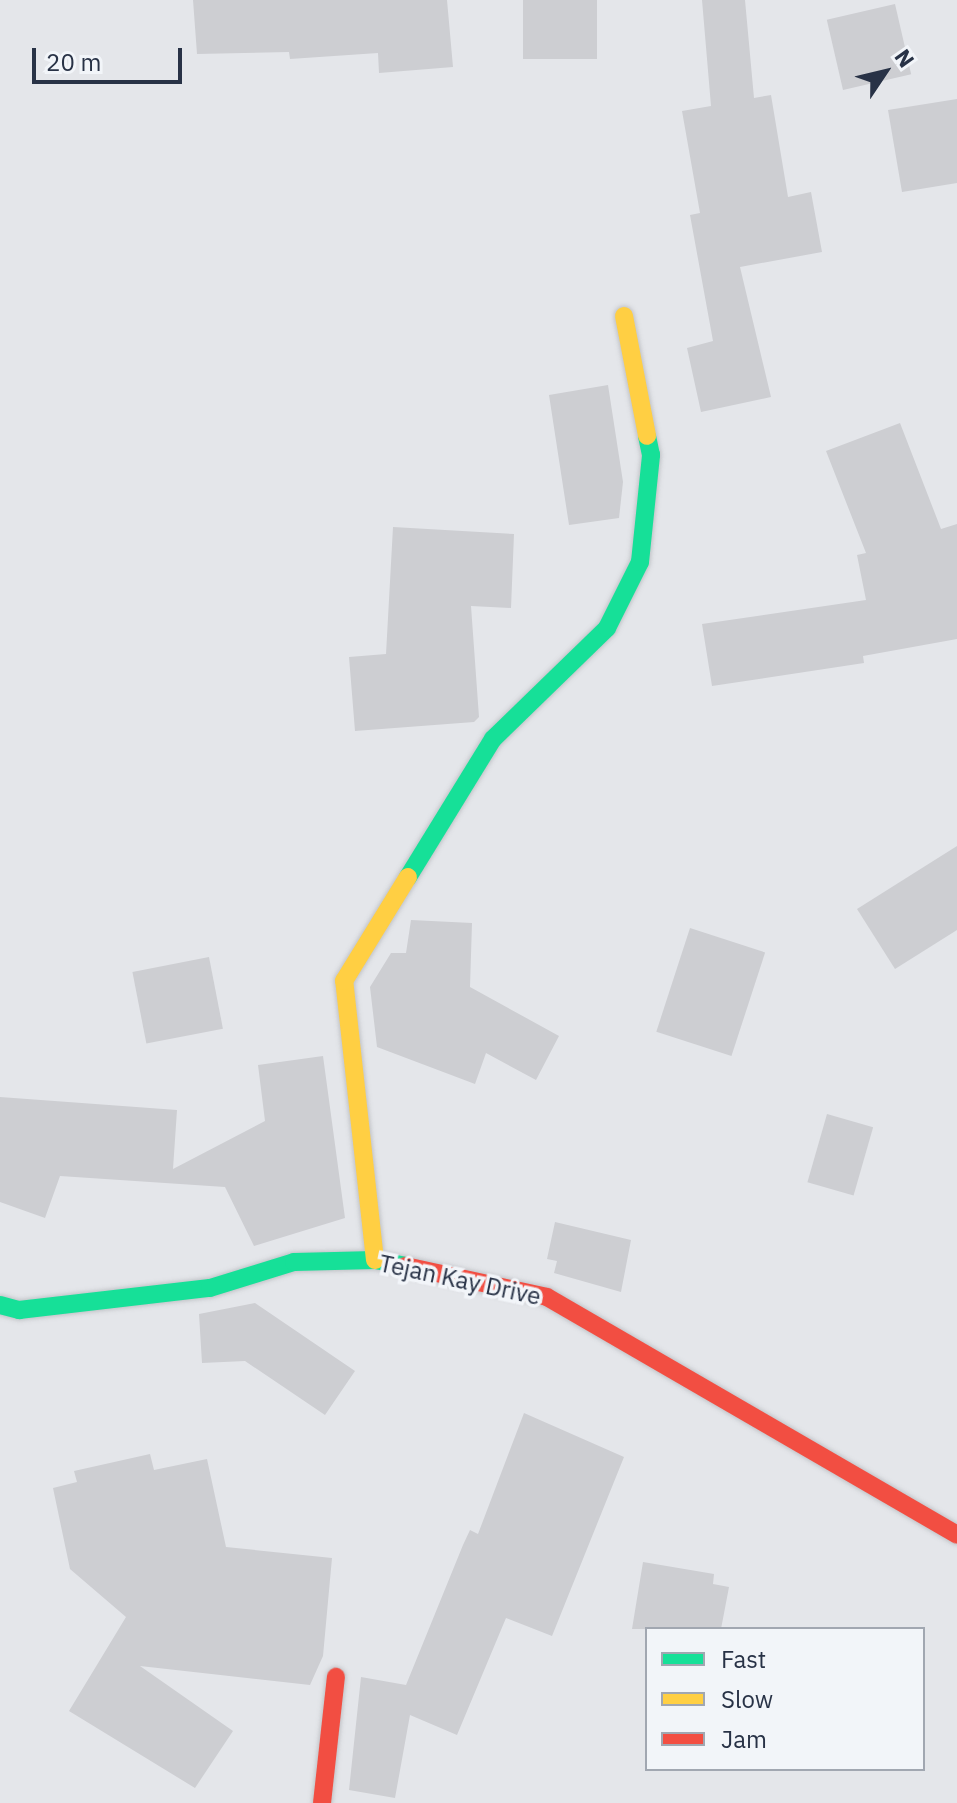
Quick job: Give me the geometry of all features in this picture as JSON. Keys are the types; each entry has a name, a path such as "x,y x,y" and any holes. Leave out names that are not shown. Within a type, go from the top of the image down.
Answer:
{"street":[{"path":"375,1260 344,981 493,739 607,628 640,562 651,455 624,316"},
{"name":"Tejan Kay Drive","path":"0,1305 19,1310 210,1288 294,1262 375,1260 547,1297 957,1535"},
{"path":"322,1803 336,1677"}],"building":[{"path":"193,0 447,0 453,67 379,73 378,53 290,59 289,52 197,54"},
{"path":"523,0 597,0 597,59 523,59"},
{"path":"702,0 745,0 754,98 771,95 788,197 811,192 822,252 740,267 771,397 701,412 687,348 713,341 690,215 700,213 682,111 711,106"},
{"path":"895,4 911,74 843,90 827,20"},
{"path":"957,99 957,183 902,192 888,110"},
{"path":"608,385 623,482 619,518 569,525 549,395"},
{"path":"900,423 941,529 957,524 957,639 863,656 864,663 712,686 702,624 866,600 857,555 866,553 826,451"},
{"path":"393,527 514,534 511,608 471,606 479,717 474,722 355,731 349,657 386,654"},
{"path":"957,846 957,930 895,969 857,909"},
{"path":"411,920 472,923 470,987 559,1036 536,1080 486,1053 475,1084 377,1047 370,987 391,953 406,953"},
{"path":"690,928 765,952 731,1056 656,1032"},
{"path":"209,957 223,1029 146,1044 132,972"},
{"path":"323,1056 345,1218 254,1246 225,1187 60,1176 45,1218 0,1202 0,1097 177,1110 173,1169 265,1121 258,1065"},
{"path":"827,1114 873,1127 854,1195 807,1182"},
{"path":"555,1222 631,1240 621,1292 554,1273 557,1261 547,1259"},
{"path":"255,1303 355,1371 325,1415 245,1361 202,1363 199,1314"},
{"path":"524,1413 624,1457 552,1636 506,1618 457,1735 410,1715 395,1798 349,1790 361,1677 406,1685 470,1530 478,1534"},
{"path":"150,1454 154,1470 207,1459 226,1547 332,1558 323,1656 310,1685 140,1666 233,1731 195,1788 69,1711 126,1617 70,1569 53,1488 77,1482 74,1471"},
{"path":"643,1562 714,1574 713,1584 729,1587 721,1627 632,1629"}],"traffic: fast":[{"path":"408,877 493,739 607,628 640,562 651,455 647,436"},
{"path":"0,1305 19,1310 210,1288 294,1262 375,1260 405,1266"}],"traffic: slow":[{"path":"624,316 647,436"},
{"path":"375,1260 344,981 408,877"}],"traffic: jam":[{"path":"405,1266 547,1297 957,1535"},
{"path":"322,1803 336,1677"}]}
